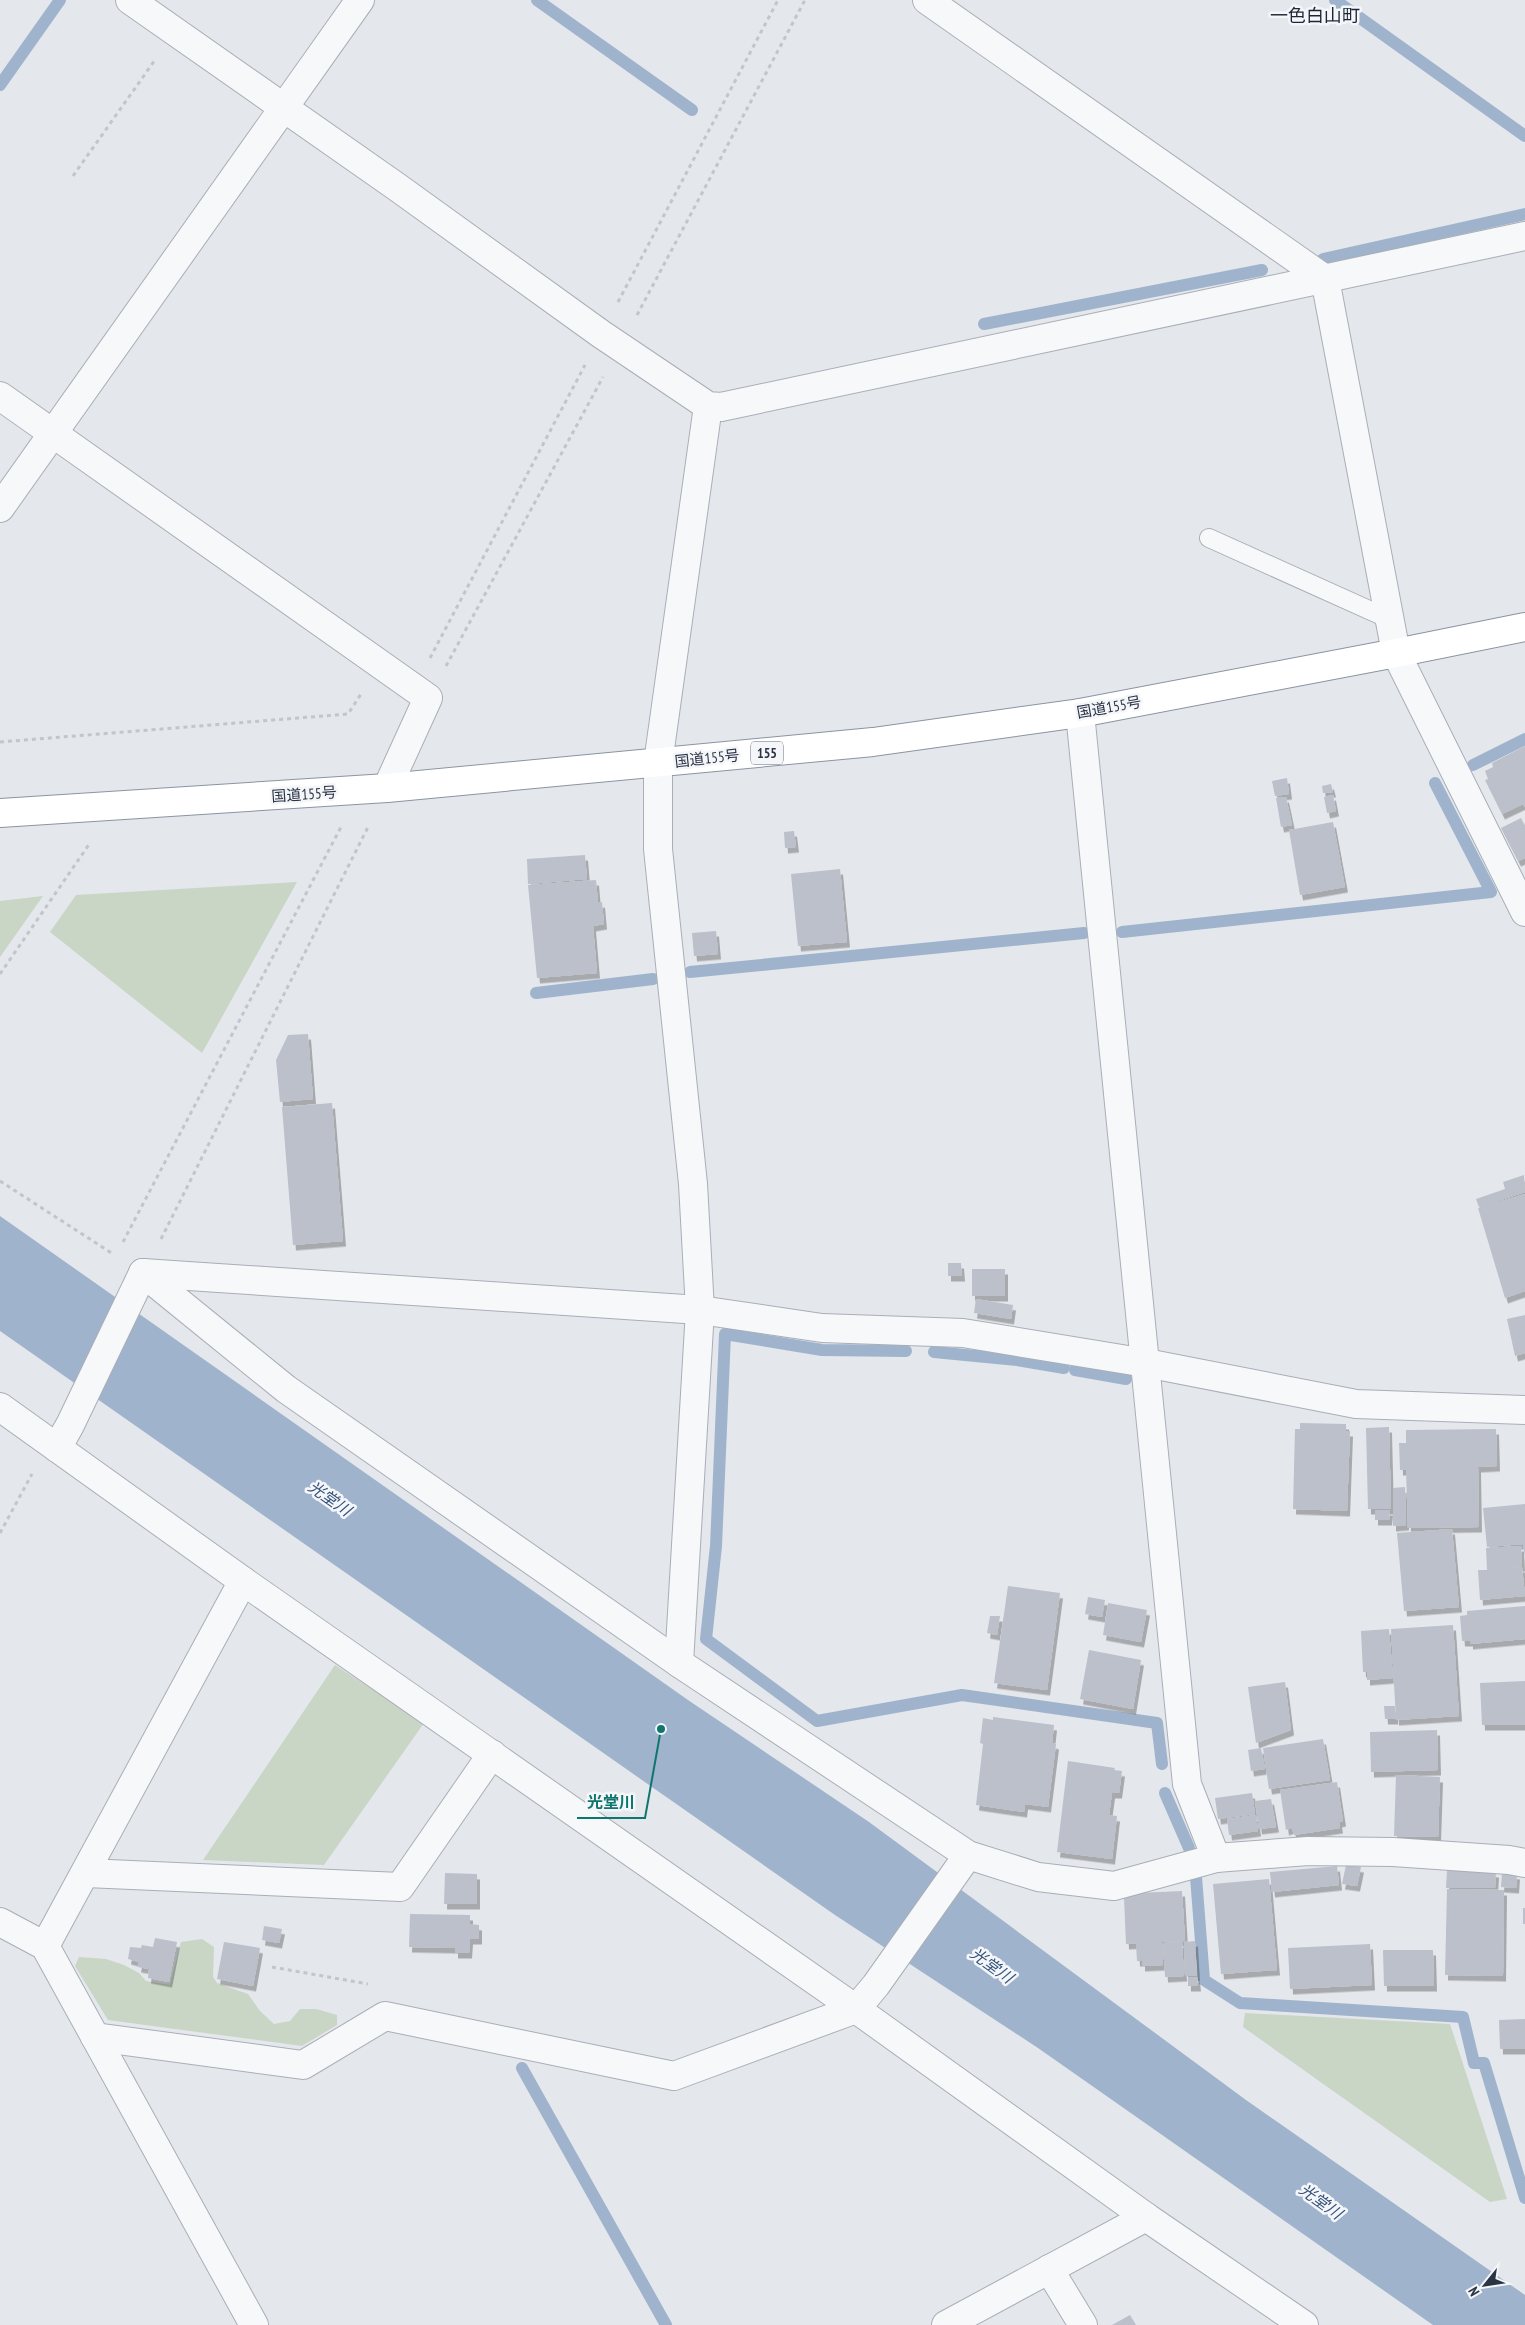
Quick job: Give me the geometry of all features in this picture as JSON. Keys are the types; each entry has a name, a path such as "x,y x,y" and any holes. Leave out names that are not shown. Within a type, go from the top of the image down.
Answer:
{"highway":[{"name":"国道155号","path":"0,813 387,788 873,742 1080,713 1396,653 1525,626"}],"street":[{"path":"130,0 397,186 601,334 708,406 721,407 1525,236"},
{"path":"0,508 360,0"},
{"path":"927,0 1325,279 1396,653 1525,912"},
{"path":"0,396 428,698 387,788"},
{"path":"679,1663 700,1310 693,1184 658,849 658,763 708,406"},
{"path":"1080,713 1187,1784 1216,1858"},
{"path":"141,1278 700,1310 822,1328 963,1333 1146,1363 1356,1404 1525,1410"},
{"path":"59,1438 141,1278"},
{"path":"141,1278 286,1389 679,1663 965,1859 1038,1877 1114,1886 1216,1858 1308,1851 1355,1851 1509,1860 1525,1863"},
{"path":"0,1407 59,1438 244,1581 856,2009 1146,2217 1304,2325"},
{"path":"45,1946 244,1581"},
{"path":"86,1873 400,1887 492,1754"},
{"path":"95,2037 303,2065 385,2016 674,2076 856,2009 876,1985 965,1859"},
{"path":"0,1922 45,1946 254,2325"},
{"path":"946,2325 1146,2217"},
{"path":"1049,2269 1083,2325"}],"lane":[{"path":"1209,538 1389,619"}],"path":[{"path":"414,688 778,0"},
{"path":"73,176 175,32"},
{"path":"0,742 348,714 380,664"},
{"path":"0,1181 116,1256 141,1278 387,788"},
{"path":"116,1256 360,790"},
{"path":"0,974 114,807"},
{"path":"0,1532 59,1438"}],"green space":[{"path":"297,882 202,1053 50,932 76,895"},
{"path":"43,896 0,957 0,901"},
{"path":"335,1665 424,1723 324,1865 203,1860"},
{"path":"202,1939 214,1947 213,1977 217,1983 248,1994 260,2011 274,2024 290,2021 300,2009 316,2009 337,2015 337,2025 302,2046 108,2020 75,1966 79,1957 106,1959 124,1965 139,1973 146,1981 170,1985 181,1942"},
{"path":"1245,2013 1450,2024 1507,2199 1490,2202 1243,2027"}],"water":[{"path":"0,1216 688,1700 869,1822 1246,2100 1525,2295 1525,2325 1433,2325 1038,2048 835,1915 0,1331"}],"building":[{"path":"1525,746 1525,807 1523,804 1502,814 1485,780 1488,779 1485,771 1493,767 1492,763"},
{"path":"1287,778 1289,794 1275,796 1272,781"},
{"path":"1331,784 1333,792 1323,793 1322,786"},
{"path":"1333,795 1336,811 1327,813 1324,797"},
{"path":"1286,797 1292,825 1281,827 1276,798"},
{"path":"1521,818 1525,826 1525,858 1518,861 1501,828"},
{"path":"1333,822 1345,887 1300,895 1289,830"},
{"path":"794,831 796,847 785,848 784,832"},
{"path":"585,855 587,879 528,884 527,859"},
{"path":"840,869 847,942 798,946 791,874"},
{"path":"596,880 598,903 602,902 604,924 593,926 597,973 537,978 528,885"},
{"path":"716,931 718,954 694,956 692,933"},
{"path":"308,1034 313,1099 280,1102 276,1060 288,1035"},
{"path":"332,1103 343,1241 293,1245 282,1107"},
{"path":"1524,1175 1525,1192 1479,1207 1476,1199 1505,1189 1503,1182"},
{"path":"1525,1194 1525,1291 1505,1298 1478,1208"},
{"path":"948,1263 961,1263 962,1276 948,1276"},
{"path":"972,1269 1005,1269 1005,1296 972,1296"},
{"path":"976,1299 1013,1305 1011,1319 974,1313"},
{"path":"1525,1315 1525,1353 1515,1356 1507,1319"},
{"path":"1300,1423 1346,1424 1346,1431 1350,1431 1347,1511 1293,1509 1295,1429 1300,1429"},
{"path":"1389,1427 1391,1509 1368,1509 1366,1428"},
{"path":"1496,1429 1497,1466 1478,1467 1479,1527 1408,1528 1406,1470 1400,1470 1399,1443 1406,1443 1406,1430"},
{"path":"1405,1487 1406,1525 1393,1526 1393,1488"},
{"path":"1525,1504 1525,1557 1523,1544 1487,1547 1483,1508"},
{"path":"1375,1510 1390,1510 1389,1520 1375,1520"},
{"path":"1452,1529 1459,1607 1404,1611 1397,1533"},
{"path":"1521,1546 1522,1566 1497,1569 1522,1567 1525,1596 1480,1600 1478,1570 1487,1570 1486,1548"},
{"path":"1008,1586 1060,1593 1047,1690 994,1683"},
{"path":"1088,1597 1105,1600 1102,1617 1085,1614"},
{"path":"1108,1603 1147,1610 1141,1642 1103,1635"},
{"path":"1525,1606 1525,1639 1470,1644 1470,1641 1462,1641 1460,1616 1467,1615 1467,1611"},
{"path":"990,1616 1000,1616 997,1635 987,1633"},
{"path":"1453,1625 1459,1716 1396,1720 1391,1629"},
{"path":"1389,1629 1393,1678 1367,1680 1367,1672 1363,1672 1361,1631"},
{"path":"1089,1650 1141,1660 1133,1709 1080,1699"},
{"path":"1525,1681 1525,1725 1482,1725 1480,1683"},
{"path":"1285,1682 1291,1730 1256,1743 1248,1687"},
{"path":"1384,1706 1395,1706 1395,1719 1385,1719"},
{"path":"993,1717 1054,1725 1052,1743 1056,1744 1048,1807 1025,1804 1024,1812 976,1805 983,1744 980,1743 983,1718 993,1720"},
{"path":"1437,1730 1438,1770 1371,1772 1370,1732"},
{"path":"1323,1739 1330,1780 1269,1789 1263,1748"},
{"path":"1261,1748 1265,1769 1251,1771 1248,1750"},
{"path":"1068,1761 1115,1768 1114,1770 1122,1771 1119,1793 1112,1793 1109,1815 1117,1816 1112,1859 1057,1852"},
{"path":"1396,1775 1440,1777 1438,1837 1394,1836"},
{"path":"1337,1782 1343,1821 1339,1822 1340,1828 1294,1835 1292,1828 1286,1830 1280,1790"},
{"path":"1252,1793 1255,1814 1218,1819 1215,1798"},
{"path":"1271,1799 1276,1827 1259,1829 1255,1801"},
{"path":"1256,1815 1258,1831 1229,1835 1227,1819"},
{"path":"1346,1865 1361,1867 1357,1886 1342,1884"},
{"path":"1337,1866 1339,1885 1272,1892 1270,1872"},
{"path":"1447,1870 1496,1872 1495,1888 1446,1888"},
{"path":"1502,1872 1517,1874 1516,1888 1501,1887"},
{"path":"445,1873 477,1874 477,1904 444,1904"},
{"path":"1269,1879 1277,1970 1221,1974 1213,1884"},
{"path":"1447,1889 1504,1890 1503,1976 1445,1975"},
{"path":"1182,1891 1185,1941 1162,1942 1163,1965 1142,1966 1142,1961 1137,1961 1136,1944 1159,1942 1126,1944 1124,1898 1138,1893"},
{"path":"1523,1908 1525,1908 1525,1924 1523,1924"},
{"path":"410,1914 470,1915 470,1924 479,1925 479,1939 470,1939 469,1953 455,1953 455,1948 409,1947"},
{"path":"264,1926 282,1929 279,1943 262,1940"},
{"path":"155,1938 177,1942 169,1982 148,1978 149,1969 138,1967 139,1962 128,1959 130,1947 141,1948 142,1945 153,1947"},
{"path":"1195,1941 1197,1976 1185,1976 1184,1942"},
{"path":"224,1942 260,1948 253,1986 217,1979"},
{"path":"1182,1942 1184,1976 1165,1977 1163,1943"},
{"path":"1370,1944 1372,1985 1290,1989 1288,1948"},
{"path":"1383,1950 1433,1950 1434,1986 1384,1986"},
{"path":"1188,1977 1197,1977 1198,1986 1188,1986"},
{"path":"1525,2019 1525,2049 1500,2049 1499,2020"},
{"path":"1130,2315 1136,2325 1112,2325"}],"waterway":[{"path":"0,85 60,0"},
{"path":"537,0 692,110"},
{"path":"1335,0 1525,136"},
{"path":"1323,259 1525,214"},
{"path":"984,324 1262,270"},
{"path":"1473,765 1525,739"},
{"path":"1122,932 1491,892 1435,783"},
{"path":"690,972 1084,933"},
{"path":"536,993 653,979"},
{"path":"906,1351 822,1350 725,1334 716,1546 706,1639 817,1721 962,1695 1157,1723 1162,1764"},
{"path":"934,1352 1017,1360 1064,1368"},
{"path":"1075,1370 1126,1379"},
{"path":"1165,1793 1189,1848"},
{"path":"1196,1877 1204,1980 1240,2003 1463,2017 1474,2063 1484,2063 1525,2198"},
{"path":"522,2068 666,2325"}],"place":[{"name":"光堂川","path":"661,1729"}],"district":[{"name":"一色白山町","path":"1315,15"}]}
